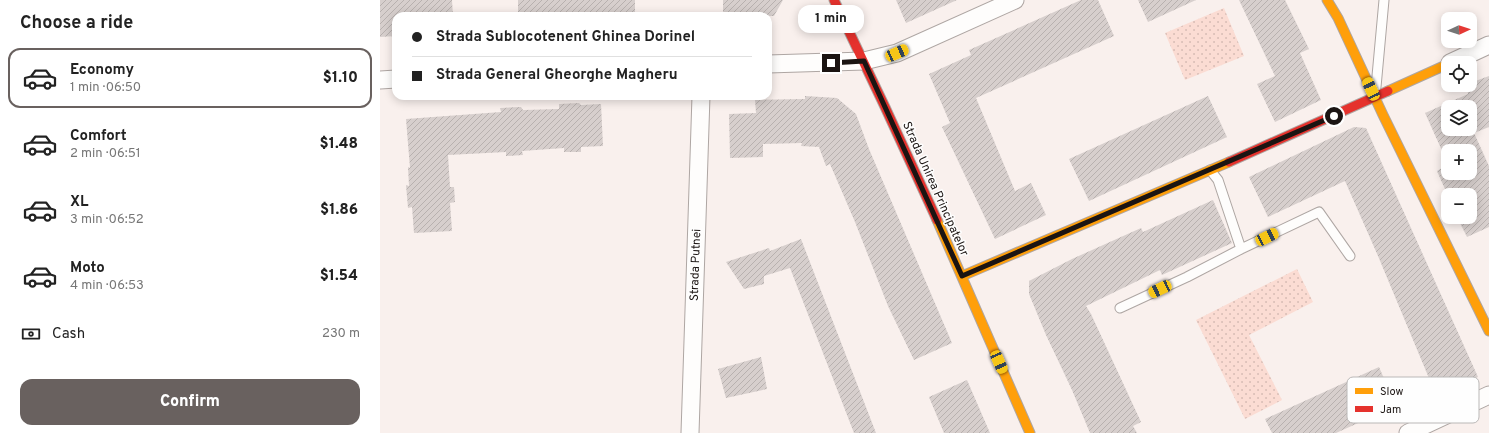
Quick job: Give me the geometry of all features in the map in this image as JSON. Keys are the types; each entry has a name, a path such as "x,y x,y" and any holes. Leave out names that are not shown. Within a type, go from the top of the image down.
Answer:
{"street":[{"name":"Strada Unirea Principatelor","path":"834,0 864,61 962,276 1030,433"},
{"path":"772,64 864,61 897,53 1015,0"},
{"path":"1327,0 1338,18 1375,98 1489,331"},
{"path":"1466,56 1489,45"},
{"path":"962,276 1210,170 1441,68"},
{"path":"380,80 392,79"},
{"name":"Strada Putnei","path":"690,433 701,100"},
{"path":"1479,400 1489,395"},
{"path":"1408,433 1429,423"}],"lane":[{"path":"1375,98 1384,0"},
{"path":"1210,170 1218,180 1241,249"},
{"path":"1120,308 1319,212 1350,256"}],"shaded area":[{"path":"1224,8 1244,56 1185,80 1165,33"},
{"path":"1297,269 1313,302 1249,335 1282,400 1245,419 1196,320"}],"building":[{"path":"380,0 452,0 453,12 392,12 392,36 380,37"},
{"path":"518,0 635,0 635,12 518,12"},
{"path":"723,0 783,0 774,16 772,16 772,12 723,12"},
{"path":"896,0 957,0 906,23"},
{"path":"1081,0 1098,0 1114,36 976,98 1015,191 1031,183 1046,215 995,239 942,127 950,123 929,74 971,55 969,50"},
{"path":"1138,0 1196,0 1148,22"},
{"path":"1239,0 1285,0 1309,49 1300,53 1321,100 1275,122 1257,84 1275,76"},
{"path":"1489,76 1489,127 1477,132 1477,100 1454,100 1468,94 1468,92 1477,92 1477,80"},
{"path":"805,96 837,98 856,114 869,149 952,343 914,360 888,306 855,222 830,164 826,166 819,147 801,146 802,143 763,144 763,157 730,158 729,114 756,113 755,100 805,99"},
{"path":"1208,96 1227,137 1089,201 1069,159"},
{"path":"579,103 581,105 601,104 603,146 581,147 581,152 564,152 564,148 522,151 523,155 506,156 506,152 448,155 450,187 454,187 455,202 450,203 452,231 414,233 412,207 408,208 406,185 409,186 408,167 410,168 406,119 501,112 500,108 521,107 523,110 559,109 559,104"},
{"path":"1441,106 1441,136 1475,136 1489,166 1489,227 1467,237 1460,224 1477,224 1477,188 1444,188 1437,171 1441,168 1441,180 1477,180 1477,144 1441,144 1441,148 1425,113"},
{"path":"1354,127 1366,128 1478,377 1428,377 1345,181 1268,217 1249,177"},
{"path":"1213,200 1232,243 1162,275 1160,270 1086,306 1141,422 1133,426 1137,433 1090,433 1029,294 1029,281 1072,259 1141,228 1143,232"},
{"path":"801,239 876,433 854,433 790,268 764,276 764,284 744,289 726,262 769,248 770,251"},
{"path":"761,357 767,389 726,398 718,369"},
{"path":"1379,367 1383,377 1357,377"},
{"path":"967,380 990,433 944,433 929,397"},
{"path":"1347,382 1347,423 1358,423 1336,433 1272,433 1265,419"}],"traffic: slow":[{"path":"1327,0 1338,18 1383,115 1489,331"},
{"path":"1388,91 1441,67"},
{"path":"962,276 1229,162"},
{"path":"937,220 1030,433"}],"traffic: jam":[{"path":"834,0 937,220"},
{"path":"1229,162 1388,91"}],"route":[{"path":"831,63 864,61 962,276 1334,116"}]}
